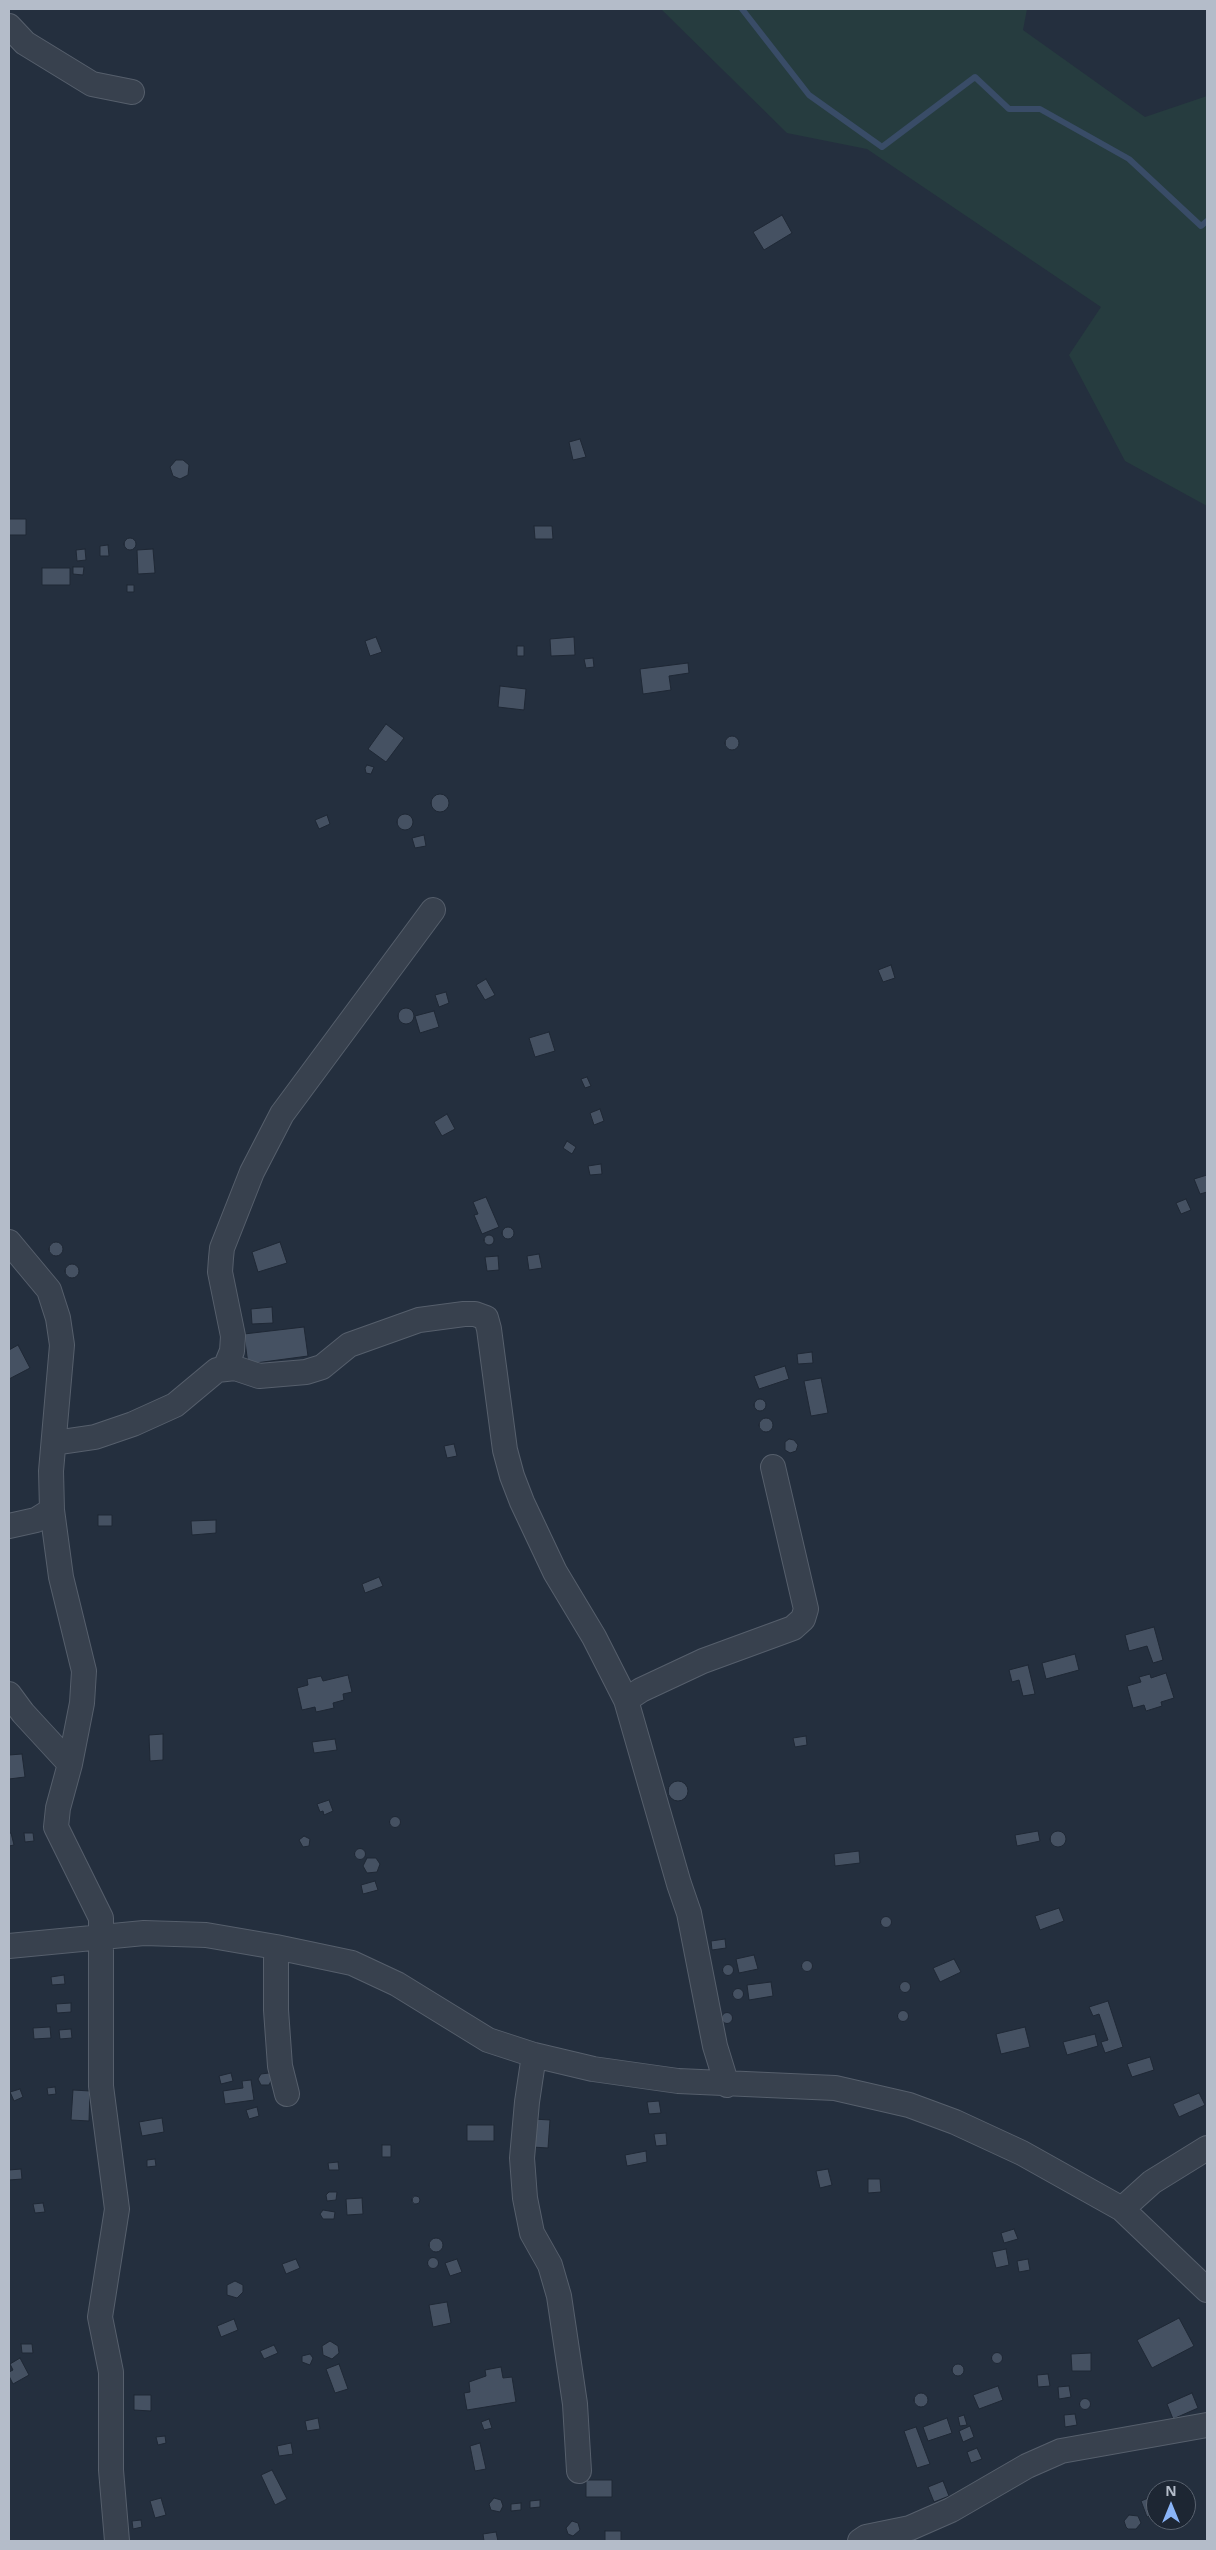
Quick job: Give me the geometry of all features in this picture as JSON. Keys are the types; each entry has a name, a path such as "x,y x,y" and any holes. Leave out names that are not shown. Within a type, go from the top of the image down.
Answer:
{"street":[{"path":"9,26 24,43 92,84 132,92"},
{"path":"225,1368 232,1351 233,1336 220,1272 222,1248 252,1172 282,1114 433,910"},
{"path":"9,1242 49,1290 58,1318 62,1345 51,1471 52,1510 61,1576 84,1670 82,1703 70,1764 58,1808 56,1828 101,1918 101,2086 117,2209 100,2317 111,2372 111,2470 117,2541"},
{"path":"54,1443 95,1437 133,1424 175,1405 213,1373 225,1368 235,1368 259,1376 306,1372 322,1367 349,1345 420,1320 464,1314 475,1314 486,1318 505,1450 512,1476 522,1502 555,1572 594,1638 626,1700 689,1913 715,2046 727,2085"},
{"path":"626,1700 641,1690 703,1661 793,1628 804,1620 806,1609 773,1467"},
{"path":"9,1526 36,1520 52,1510"},
{"path":"9,1694 70,1764"},
{"path":"9,1946 144,1933 206,1935 276,1947 352,1963 397,1984 488,2040 534,2055 594,2069 727,2085 835,2088 909,2105 955,2122 1022,2153 1122,2209 1207,2290"},
{"path":"276,1947 276,2010 280,2066 287,2094"},
{"path":"534,2055 527,2102 522,2158 525,2198 532,2233 550,2265 558,2296 575,2404 579,2471"},
{"path":"1122,2209 1152,2182 1207,2148"},
{"path":"860,2541 910,2528 951,2510 1027,2466 1061,2451 1207,2425"}],"green space":[{"path":"661,9 1027,9 1023,30 1145,117 1207,96 1207,506 1125,461 1069,355 1101,307 867,149 787,133"}],"building":[{"path":"782,215 792,233 764,250 753,232"},
{"path":"580,439 586,457 573,460 569,442"},
{"path":"176,460 183,460 189,465 188,475 180,479 173,476 170,467"},
{"path":"9,519 26,519 26,535 9,535"},
{"path":"534,526 552,526 553,539 535,539"},
{"path":"132,538 135,539 135,549 128,550 125,549 124,542 125,539"},
{"path":"108,545 109,556 100,556 100,546"},
{"path":"85,549 86,560 77,561 76,550"},
{"path":"153,549 155,573 138,574 137,550"},
{"path":"73,567 84,567 83,575 73,574"},
{"path":"42,568 70,568 70,585 42,585"},
{"path":"127,585 134,585 134,592 127,592"},
{"path":"376,637 382,652 370,656 365,641"},
{"path":"574,637 575,655 551,656 550,639"},
{"path":"517,646 524,646 524,656 517,656"},
{"path":"593,658 594,667 586,668 584,659"},
{"path":"688,663 689,673 669,676 671,690 643,694 640,669"},
{"path":"500,686 526,689 524,710 498,707"},
{"path":"386,724 404,738 386,762 368,749"},
{"path":"732,736 737,738 739,743 737,748 732,750 727,748 725,743 727,738"},
{"path":"367,765 374,767 371,774 366,773 365,768"},
{"path":"440,794 446,797 449,803 446,809 440,812 434,809 431,803 434,797"},
{"path":"402,814 408,814 413,819 411,828 402,830 397,825 397,819"},
{"path":"327,815 330,824 319,829 315,820"},
{"path":"424,835 426,846 415,848 412,838"},
{"path":"891,965 895,978 883,982 878,970"},
{"path":"486,979 495,995 485,1000 476,985"},
{"path":"446,992 449,1003 439,1007 435,995"},
{"path":"406,1008 414,1016 406,1024 398,1016"},
{"path":"434,1011 439,1027 420,1033 415,1016"},
{"path":"549,1032 555,1051 535,1057 529,1038"},
{"path":"587,1077 591,1086 585,1088 581,1079"},
{"path":"600,1109 604,1121 594,1125 590,1113"},
{"path":"447,1114 455,1129 442,1136 434,1122"},
{"path":"567,1141 576,1147 572,1154 563,1148"},
{"path":"601,1164 602,1174 590,1175 588,1166"},
{"path":"1207,1175 1207,1192 1200,1194 1194,1179"},
{"path":"486,1197 499,1227 482,1234 474,1215 478,1214 473,1202"},
{"path":"1186,1199 1191,1210 1181,1214 1176,1203"},
{"path":"506,1227 510,1227 514,1233 510,1239 506,1239 502,1235 502,1231"},
{"path":"487,1235 491,1235 494,1240 493,1244 487,1245 484,1242 484,1238"},
{"path":"53,1242 59,1242 63,1249 59,1256 53,1256 49,1252 49,1246"},
{"path":"280,1242 287,1263 258,1272 252,1252"},
{"path":"539,1254 542,1268 529,1270 527,1256"},
{"path":"498,1256 499,1270 487,1271 485,1257"},
{"path":"72,1264 77,1266 79,1271 77,1276 72,1278 67,1276 65,1271 67,1266"},
{"path":"272,1307 273,1323 252,1324 251,1309"},
{"path":"304,1327 308,1356 248,1364 244,1334"},
{"path":"18,1345 30,1368 9,1379 9,1350"},
{"path":"812,1352 813,1363 798,1364 797,1354"},
{"path":"785,1366 789,1379 759,1389 754,1376"},
{"path":"821,1378 828,1413 811,1416 804,1381"},
{"path":"762,1399 765,1400 765,1410 758,1411 755,1410 754,1403 755,1400"},
{"path":"763,1418 769,1418 773,1425 769,1432 763,1432 759,1428 759,1422"},
{"path":"789,1439 794,1440 798,1445 796,1451 790,1453 785,1450 785,1442"},
{"path":"454,1444 457,1456 447,1458 444,1446"},
{"path":"98,1515 112,1515 112,1526 98,1526"},
{"path":"216,1520 216,1533 192,1535 191,1521"},
{"path":"379,1577 383,1586 365,1593 362,1584"},
{"path":"1154,1627 1163,1660 1153,1663 1147,1646 1129,1651 1125,1635"},
{"path":"1075,1654 1079,1670 1046,1679 1042,1663"},
{"path":"1028,1665 1035,1694 1023,1696 1019,1680 1012,1682 1009,1670"},
{"path":"1166,1673 1174,1698 1161,1702 1162,1706 1146,1711 1144,1705 1133,1708 1127,1686 1141,1682 1139,1677 1150,1674 1151,1678"},
{"path":"348,1675 352,1692 343,1694 344,1700 333,1703 334,1708 316,1712 315,1707 302,1710 297,1688 308,1685 307,1679 321,1676 323,1681"},
{"path":"163,1734 163,1760 150,1761 149,1735"},
{"path":"806,1736 807,1745 795,1747 793,1738"},
{"path":"335,1739 337,1750 314,1753 312,1742"},
{"path":"22,1754 25,1777 9,1779 9,1755"},
{"path":"678,1781 685,1784 688,1791 685,1798 678,1801 671,1798 668,1791 671,1784"},
{"path":"329,1800 333,1811 324,1815 323,1811 320,1812 317,1804"},
{"path":"395,1816 401,1822 395,1828 389,1822"},
{"path":"1038,1831 1040,1841 1017,1846 1015,1835"},
{"path":"1058,1831 1064,1833 1066,1839 1064,1845 1058,1847 1052,1845 1050,1839 1052,1833"},
{"path":"9,1833 11,1833 14,1845 9,1846"},
{"path":"24,1833 33,1833 34,1841 25,1842"},
{"path":"304,1836 310,1839 309,1846 303,1847 299,1840"},
{"path":"360,1848 366,1854 360,1860 354,1854"},
{"path":"859,1851 860,1863 835,1866 834,1854"},
{"path":"367,1858 376,1858 380,1864 377,1872 367,1873 363,1866"},
{"path":"375,1881 378,1890 363,1894 361,1885"},
{"path":"1059,1908 1064,1921 1040,1930 1035,1916"},
{"path":"886,1916 892,1922 886,1928 880,1922"},
{"path":"725,1939 726,1948 712,1950 711,1941"},
{"path":"754,1955 758,1969 739,1973 736,1959"},
{"path":"954,1959 961,1972 940,1982 933,1968"},
{"path":"807,1960 813,1966 807,1972 801,1966"},
{"path":"728,1964 734,1970 728,1976 722,1970"},
{"path":"64,1975 65,1984 52,1985 51,1977"},
{"path":"905,1981 911,1987 905,1993 899,1987"},
{"path":"771,1982 773,1996 749,2000 747,1985"},
{"path":"738,1988 744,1994 738,2000 732,1994"},
{"path":"1108,2001 1123,2047 1105,2053 1101,2042 1108,2040 1099,2014 1093,2016 1089,2007"},
{"path":"71,2003 71,2012 57,2013 56,2004"},
{"path":"903,2010 909,2016 903,2022 897,2016"},
{"path":"727,2012 733,2018 727,2024 721,2018"},
{"path":"50,2027 51,2038 34,2039 33,2028"},
{"path":"1025,2027 1030,2047 1001,2054 996,2034"},
{"path":"71,2029 72,2038 60,2039 59,2030"},
{"path":"1095,2034 1098,2046 1067,2055 1063,2042"},
{"path":"1150,2057 1154,2070 1132,2077 1127,2064"},
{"path":"231,2073 233,2081 221,2084 219,2076"},
{"path":"269,2073 272,2079 269,2085 261,2085 258,2079 261,2074"},
{"path":"251,2080 254,2100 225,2104 223,2091 243,2088 242,2081"},
{"path":"55,2087 56,2094 48,2095 47,2088"},
{"path":"20,2089 23,2097 14,2101 10,2092"},
{"path":"73,2090 90,2091 89,2121 71,2120"},
{"path":"1199,2093 1205,2105 1179,2117 1173,2104"},
{"path":"659,2101 661,2113 649,2114 647,2102"},
{"path":"257,2107 259,2116 249,2119 246,2110"},
{"path":"162,2118 164,2132 142,2136 139,2122"},
{"path":"533,2119 550,2120 548,2148 532,2147"},
{"path":"467,2125 494,2125 494,2141 467,2141"},
{"path":"666,2133 667,2145 656,2146 654,2134"},
{"path":"382,2145 391,2145 391,2157 382,2157"},
{"path":"646,2151 647,2162 627,2166 625,2155"},
{"path":"155,2159 156,2166 147,2167 147,2160"},
{"path":"338,2162 339,2170 329,2170 328,2163"},
{"path":"21,2169 22,2179 9,2180 9,2170"},
{"path":"828,2169 832,2185 820,2188 816,2171"},
{"path":"868,2179 880,2179 881,2192 868,2193"},
{"path":"329,2192 337,2192 336,2200 327,2201 326,2195"},
{"path":"416,2196 420,2200 416,2204 412,2200"},
{"path":"362,2198 363,2214 347,2215 346,2199"},
{"path":"43,2203 45,2212 35,2213 33,2204"},
{"path":"323,2210 335,2212 334,2219 323,2219 320,2214"},
{"path":"1014,2229 1018,2239 1004,2243 1001,2233"},
{"path":"436,2238 441,2240 443,2245 441,2250 436,2252 431,2250 429,2245 431,2240"},
{"path":"1006,2249 1009,2265 996,2268 992,2252"},
{"path":"433,2257 439,2263 433,2269 427,2263"},
{"path":"296,2259 300,2268 286,2274 282,2264"},
{"path":"457,2259 462,2272 450,2276 445,2263"},
{"path":"1028,2259 1030,2270 1019,2272 1017,2261"},
{"path":"235,2281 243,2285 243,2292 237,2298 227,2295 227,2285"},
{"path":"447,2302 451,2323 433,2327 429,2305"},
{"path":"1179,2318 1194,2346 1152,2368 1137,2340"},
{"path":"234,2319 238,2330 221,2337 217,2326"},
{"path":"330,2341 338,2346 339,2353 332,2359 323,2355 322,2346"},
{"path":"21,2344 32,2344 33,2353 22,2353"},
{"path":"274,2345 278,2353 264,2359 260,2351"},
{"path":"997,2352 1003,2358 997,2364 991,2358"},
{"path":"1091,2353 1091,2371 1072,2371 1071,2354"},
{"path":"310,2354 313,2358 310,2365 302,2362 302,2356"},
{"path":"20,2358 29,2375 13,2384 9,2376 9,2372 13,2370 10,2364"},
{"path":"339,2364 348,2389 335,2393 326,2369"},
{"path":"960,2364 963,2365 963,2375 956,2376 953,2375 952,2368 953,2365"},
{"path":"501,2367 503,2378 512,2377 516,2402 467,2410 464,2393 470,2392 469,2382 486,2376 485,2370"},
{"path":"1048,2374 1050,2386 1038,2387 1037,2375"},
{"path":"998,2386 1003,2400 979,2409 973,2395"},
{"path":"1069,2386 1071,2397 1059,2399 1058,2387"},
{"path":"918,2393 924,2393 928,2400 924,2407 918,2407 914,2403 914,2397"},
{"path":"1192,2393 1198,2408 1173,2419 1167,2404"},
{"path":"134,2395 151,2395 151,2411 134,2410"},
{"path":"1083,2399 1087,2399 1090,2404 1089,2408 1083,2409 1080,2406 1080,2402"},
{"path":"1075,2414 1077,2425 1065,2427 1064,2415"},
{"path":"964,2415 967,2425 960,2426 958,2417"},
{"path":"318,2418 320,2429 307,2431 305,2421"},
{"path":"947,2418 952,2433 928,2441 923,2427"},
{"path":"489,2419 492,2428 484,2430 481,2422"},
{"path":"970,2426 974,2437 963,2442 959,2431"},
{"path":"916,2427 930,2464 917,2468 904,2431"},
{"path":"165,2436 166,2443 158,2445 156,2437"},
{"path":"291,2443 293,2454 279,2456 277,2446"},
{"path":"480,2443 486,2469 475,2471 470,2446"},
{"path":"977,2448 982,2459 971,2463 967,2452"},
{"path":"272,2470 287,2499 275,2505 261,2475"},
{"path":"586,2480 612,2480 612,2497 586,2497"},
{"path":"943,2481 949,2496 934,2502 928,2487"},
{"path":"161,2498 166,2515 155,2518 150,2501"},
{"path":"494,2498 501,2500 503,2506 500,2512 491,2510 489,2504"},
{"path":"1146,2499 1146,2514 1141,2501"},
{"path":"540,2500 540,2507 530,2508 530,2501"},
{"path":"521,2503 521,2510 511,2511 511,2504"},
{"path":"1129,2515 1138,2516 1141,2523 1136,2529 1128,2529 1126,2527 1124,2521"},
{"path":"141,2520 142,2527 133,2529 132,2521"},
{"path":"572,2521 578,2523 580,2530 573,2536 568,2534 566,2528"},
{"path":"605,2531 621,2531 621,2541 605,2541"},
{"path":"496,2532 498,2541 484,2541 483,2534"}],"waterway":[{"path":"742,9 809,95 882,147 975,77 1009,109 1040,109 1129,159 1201,226 1207,221"}]}
